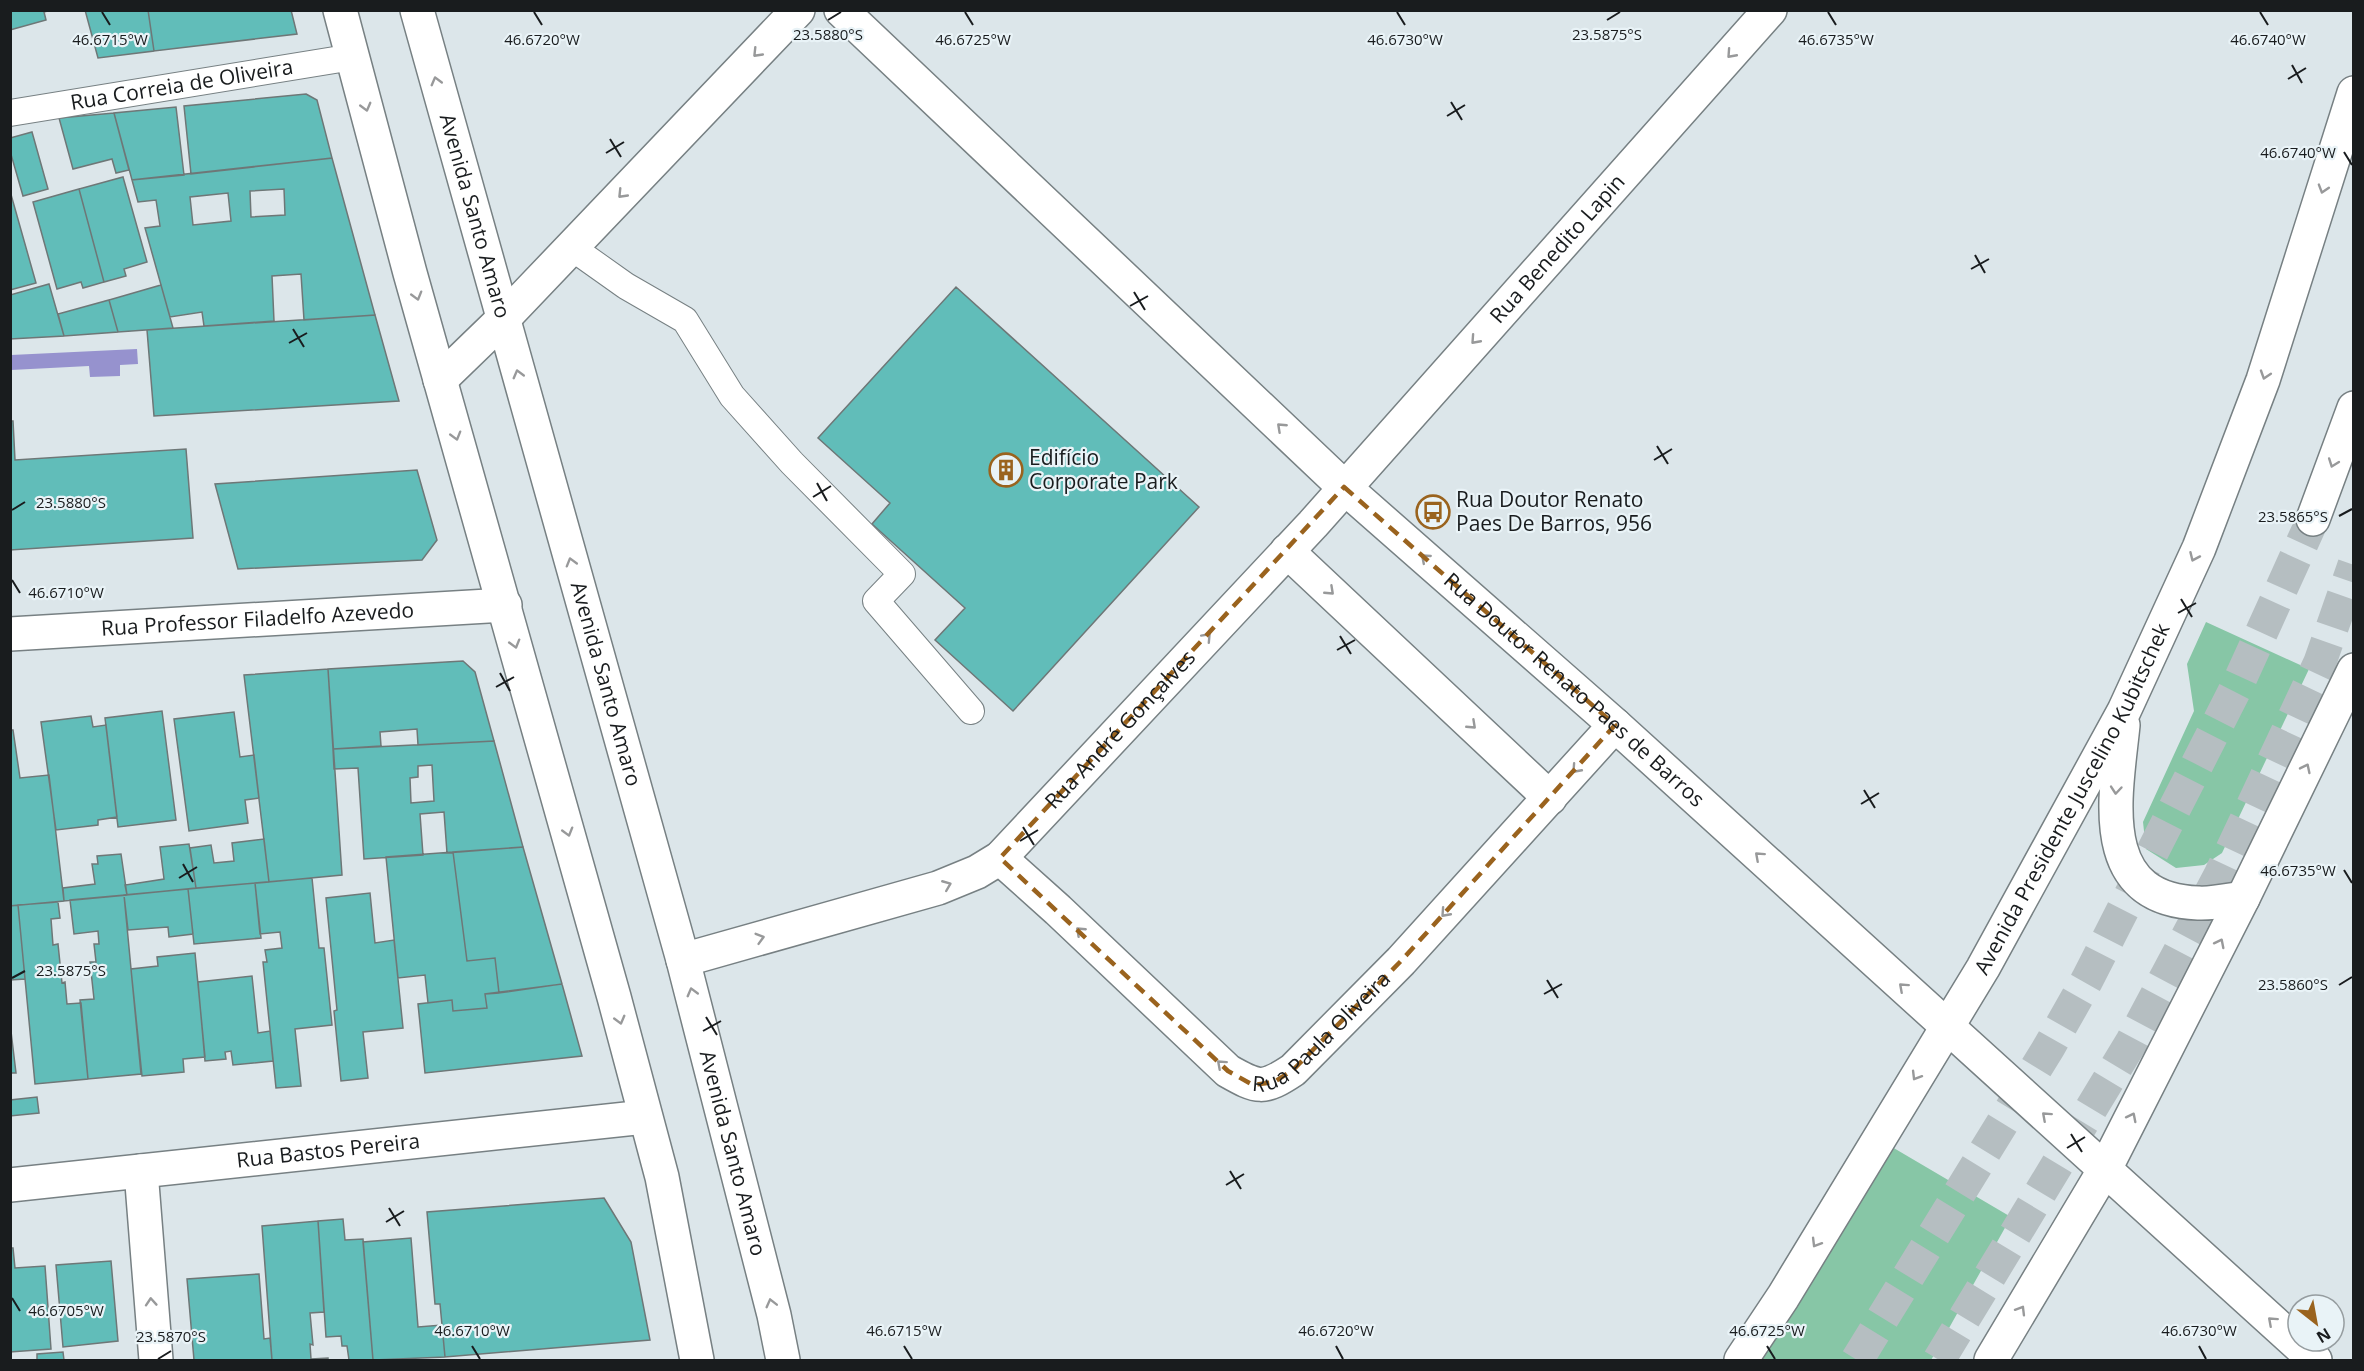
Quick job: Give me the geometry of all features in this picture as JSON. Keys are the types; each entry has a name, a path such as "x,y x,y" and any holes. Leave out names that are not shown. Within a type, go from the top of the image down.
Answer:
{"main road":[{"path":"340,10 440,380 505,605 662,1177 697,1360"},
{"name":"Avenida Santo Amaro","path":"417,10 683,960 760,1259 783,1360"},
{"path":"440,380 503,319 798,10"},
{"name":"Rua Doutor Renato Paes de Barros","path":"841,10 1344,487 1615,725 2316,1360"},
{"name":"Rua Benedito Lapin","path":"1344,487 1770,10"},
{"name":"Avenida Presidente Juscelino Kubitschek","path":"1741,1360 1783,1298 1983,968 2124,711 2199,548 2263,381 2354,93"},
{"path":"2313,519 2354,408"},
{"name":"Rua André Gonçalves","path":"683,960 938,888 977,873 1000,858 1344,487"},
{"path":"1287,551 1550,798"},
{"name":"Rua Professor Filadelfo Azevedo","path":"10,634 505,605"},
{"path":"1991,1360 2105,1169 2243,898 2354,670"},
{"path":"2124,711 2115,820 2118,843 2130,870 2150,891 2175,900 2198,903 2243,898"},
{"name":"Rua Paula Oliveira","path":"1000,858 1228,1071 1253,1085 1274,1082 1293,1070 1401,961 1615,725"},
{"name":"Rua Bastos Pereira","path":"10,1185 645,1117"},
{"path":"141,1171 156,1360"}],"lane":[{"name":"Rua Correia de Oliveira","path":"10,113 353,57"},
{"path":"572,247 626,285 685,320 732,396 792,462 902,574 876,601 971,711"}],"highlighted area":[{"path":"1344,487 1615,725 1401,961 1293,1070 1274,1082 1253,1085 1228,1071 1000,858"}],"green space":[{"path":"2206,622 2309,669 2222,853 2204,865 2176,868 2146,849 2143,822 2194,711 2187,664"},
{"path":"1892,1147 2011,1217 1931,1360 1753,1360"}],"shaded area":[{"path":"137,349 138,364 120,365 120,376 90,377 89,366 11,370 11,355"}],"building":[{"path":"10,10 51,10 44,12 46,20 10,30"},
{"path":"85,10 148,10 154,51 98,58"},
{"path":"148,10 291,10 297,34 154,51"},
{"path":"306,94 317,100 332,158 191,174 184,106"},
{"path":"176,107 184,175 132,180 114,113"},
{"path":"114,113 129,170 116,173 112,159 73,169 59,118"},
{"path":"32,132 48,189 23,196 10,151 10,138"},
{"path":"332,158 375,315 304,320 301,274 272,276 274,321 204,326 202,312 170,317 145,228 160,226 156,200 138,202 132,180","holes":["284,189 285,215 251,217 250,191","228,193 231,221 193,225 190,197"]},
{"path":"123,177 147,262 124,269 126,276 104,282 79,189"},
{"path":"79,189 104,282 83,288 81,282 57,289 33,202"},
{"path":"10,191 36,283 10,290"},
{"path":"49,284 64,336 10,339 10,295"},
{"path":"161,285 173,328 118,332 109,300"},
{"name":"Edifício Corporate Park","path":"956,287 1199,507 1013,711 935,640 965,608 872,524 890,503 818,438"},
{"path":"109,300 118,332 64,336 58,314"},
{"path":"375,315 399,401 154,416 147,330"},
{"path":"10,421 13,421 15,460 186,449 193,538 10,550"},
{"path":"417,470 437,540 422,560 238,569 215,484"},
{"path":"463,661 475,672 494,741 418,745 417,729 380,732 381,746 333,749 328,669"},
{"path":"328,669 342,875 269,882 244,675"},
{"path":"162,711 176,820 118,827 105,718"},
{"path":"234,712 240,757 254,755 259,798 245,800 248,823 189,831 174,719"},
{"path":"91,716 93,727 106,725 117,817 98,820 98,825 56,830 41,722"},
{"path":"10,730 13,730 20,778 49,775 64,901 10,906"},
{"path":"494,741 523,847 447,853 444,812 420,814 423,855 364,859 358,768 334,769 333,749","holes":["432,765 434,801 411,803 410,778 418,777 418,766"]},
{"path":"264,839 269,882 196,888 190,848 211,845 214,863 234,861 232,843"},
{"path":"189,844 196,888 127,895 125,885 164,879 160,847"},
{"path":"523,847 562,984 499,993 495,958 467,961 453,852"},
{"path":"453,852 467,961 495,958 499,993 485,994 487,1008 453,1011 452,1000 428,1003 425,975 398,978 386,857"},
{"path":"121,854 127,895 64,901 63,888 95,884 92,864 98,864 97,856"},
{"path":"312,878 319,948 324,948 332,1025 295,1029 301,1086 276,1088 263,962 267,962 265,950 282,948 280,932 260,934 255,883"},
{"path":"255,883 261,938 194,944 188,889"},
{"path":"188,889 193,934 169,937 168,927 128,930 124,895"},
{"path":"370,893 375,943 394,940 403,1028 363,1032 368,1078 341,1081 334,1011 337,1010 326,898"},
{"path":"124,895 141,1074 88,1079 80,1000 94,999 90,962 96,962 94,944 99,944 98,931 74,934 70,900"},
{"path":"58,902 60,918 51,919 53,945 58,944 62,983 65,982 67,1004 81,1003 88,1079 35,1084 18,905"},
{"path":"18,905 25,979 10,980 10,906"},
{"path":"195,953 205,1057 183,1059 184,1072 142,1076 131,969 158,966 157,957"},
{"path":"252,976 258,1033 270,1031 273,1061 233,1065 231,1051 225,1052 226,1059 205,1061 198,982"},
{"path":"562,984 582,1056 425,1073 418,1004 452,1000 453,1011 487,1008 485,994"},
{"path":"10,1023 16,1073 10,1073"},
{"path":"37,1097 39,1113 10,1116 10,1100"},
{"path":"604,1198 631,1242 650,1340 445,1357 440,1304 435,1304 427,1212"},
{"path":"343,1219 345,1240 363,1239 373,1360 349,1360 347,1346 342,1346 341,1336 326,1337 318,1221"},
{"path":"318,1221 324,1312 310,1313 313,1345 310,1344 311,1359 328,1358 328,1360 272,1360 262,1226"},
{"path":"411,1238 418,1327 442,1325 445,1357 373,1360 363,1242"},
{"path":"10,1248 13,1248 15,1268 45,1266 51,1349 10,1352"},
{"path":"111,1261 118,1341 63,1347 56,1265"},
{"path":"259,1274 264,1339 270,1338 272,1360 194,1360 187,1279"},
{"path":"63,1352 64,1360 37,1360 37,1354"}],"tunnel":[{"path":"1857,1360 2049,1047 2087,980 2238,684 2313,519"},
{"path":"1939,1360 2132,1041 2220,875 2320,662 2354,565"}],"place":[{"name":"Edifício Corporate Park","path":"1006,470"},
{"name":"Rua Doutor Renato Paes De Barros, 956","path":"1433,512"}]}
